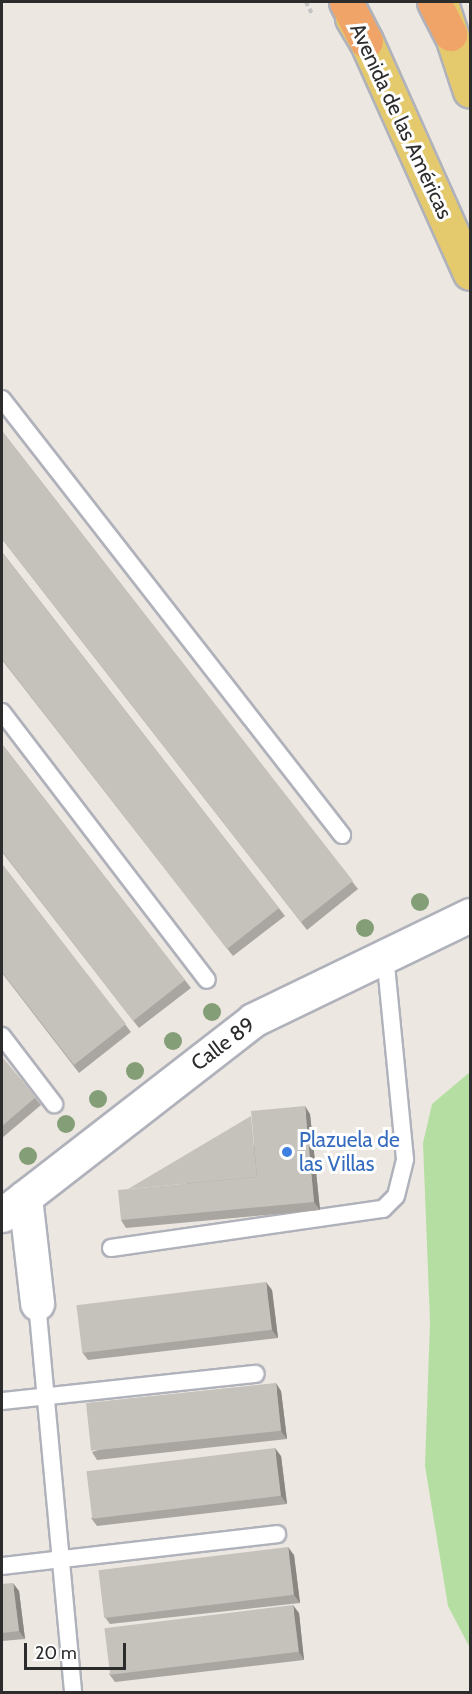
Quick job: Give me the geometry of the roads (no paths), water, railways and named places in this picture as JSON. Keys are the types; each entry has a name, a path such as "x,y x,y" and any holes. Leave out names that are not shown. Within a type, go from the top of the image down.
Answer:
{"highway":[{"name":"Avenida de las Américas","path":"346,2 366,41"},
{"path":"434,2 450,34"}],"main road":[{"path":"341,2 366,41"},
{"path":"441,2 450,34 471,90"},
{"name":"Avenida de las Américas","path":"366,41 471,273"}],"street":[{"name":"Calle 89","path":"13,1206 253,1020 385,954 471,915"},
{"path":"13,1206 37,1303"}],"lane":[{"path":"2,399 342,835"},
{"path":"2,712 207,980"},
{"path":"111,1248 382,1209 396,1196 405,1159 385,954"},
{"path":"2,1036 54,1104"},
{"path":"37,1303 73,1692"},
{"path":"2,1401 256,1374"},
{"path":"2,1566 278,1534"}],"place":[{"name":"Plazuela de las Villas","path":"287,1152"}]}
